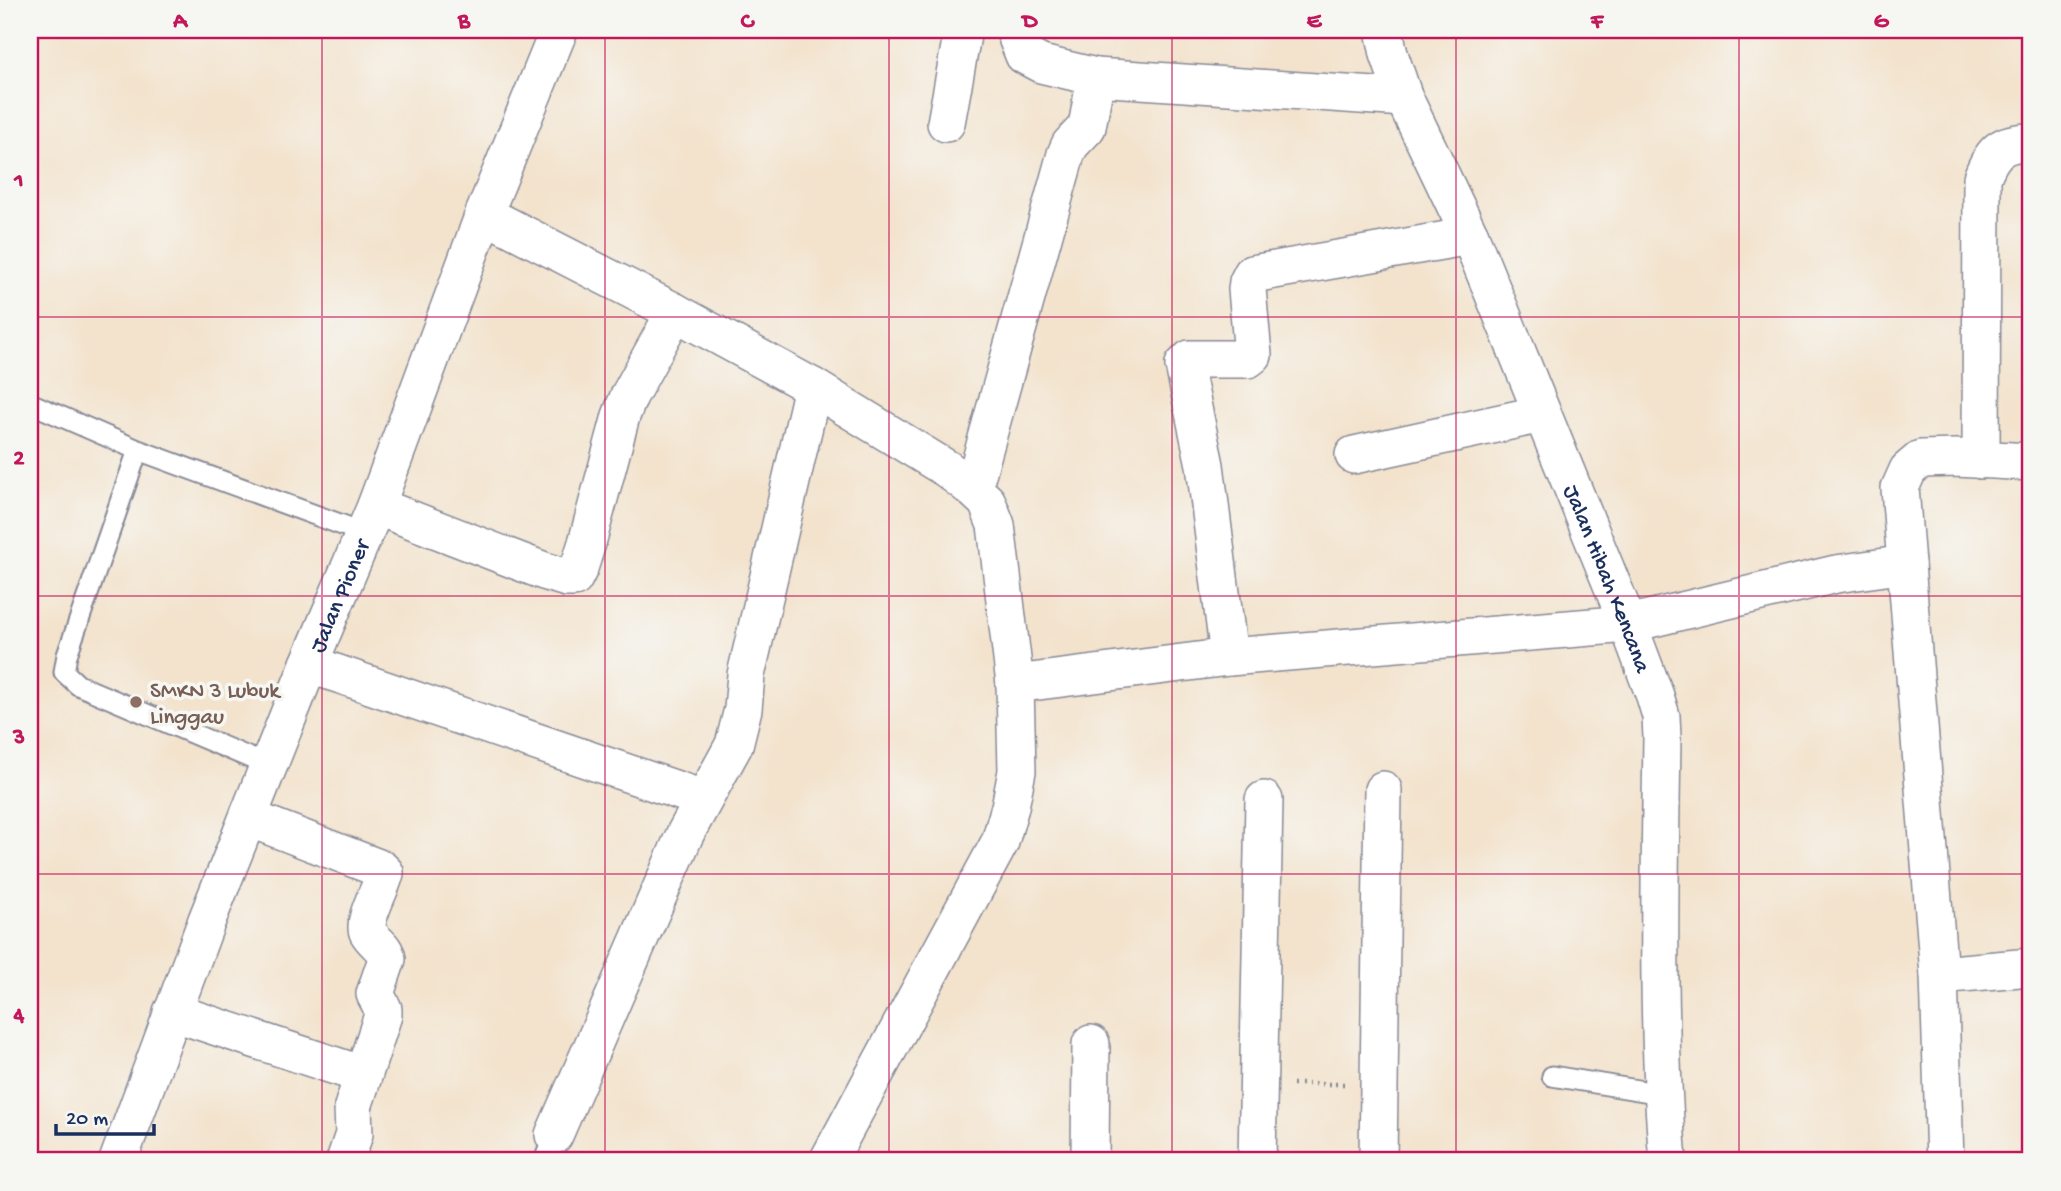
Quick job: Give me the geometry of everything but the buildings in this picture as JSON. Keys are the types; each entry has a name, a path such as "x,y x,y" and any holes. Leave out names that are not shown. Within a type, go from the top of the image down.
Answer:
{"street":[{"name":"Jalan Pioner","path":"118,1161 207,920 370,519 484,214 559,30"},
{"path":"946,123 963,30 1016,32 1024,55 1041,64 1096,76 1404,98"},
{"name":"Jalan Hibah Kencana","path":"1384,30 1404,98 1470,236 1656,696 1661,716 1662,738 1659,993 1662,1094 1668,1161"},
{"path":"973,489 1066,153 1087,127 1096,76"},
{"path":"1981,460 1982,178 1989,159 1997,149 2020,142 2031,142"},
{"path":"484,214 675,312 813,387 947,469 987,502 996,525 1015,684 1017,771 1010,807 1000,842 828,1161"},
{"path":"1229,657 1205,465 1184,365 1189,359 1248,359 1253,355 1247,289 1252,274 1470,236"},
{"path":"370,519 574,578 587,542 621,416 629,396 675,312"},
{"path":"550,1148 685,834 734,746 743,709 746,675 813,387"},
{"path":"1354,455 1542,414"},
{"path":"1945,1161 1939,975 1900,488 1908,470 1921,459 2031,462"},
{"path":"1015,684 1229,657 1628,624 1836,574 1906,564"},
{"path":"309,664 703,799"},
{"path":"1378,1161 1383,790"},
{"path":"1257,1161 1264,800"},
{"path":"248,818 381,869 385,873 366,923 369,933 387,954 376,994 383,1015 353,1107 353,1141 345,1161"},
{"path":"1939,975 2031,967"},
{"path":"172,1012 363,1075"},
{"path":"1090,1161 1091,1044"}],"lane":[{"path":"30,403 138,450 370,519"},
{"path":"138,450 67,655 64,672 78,685 269,766"},
{"path":"1552,1076 1662,1094"}],"path":[{"path":"1258,1084 1379,1083"}],"place":[{"name":"SMKN 3 Lubuk Linggau","path":"136,702"}]}
